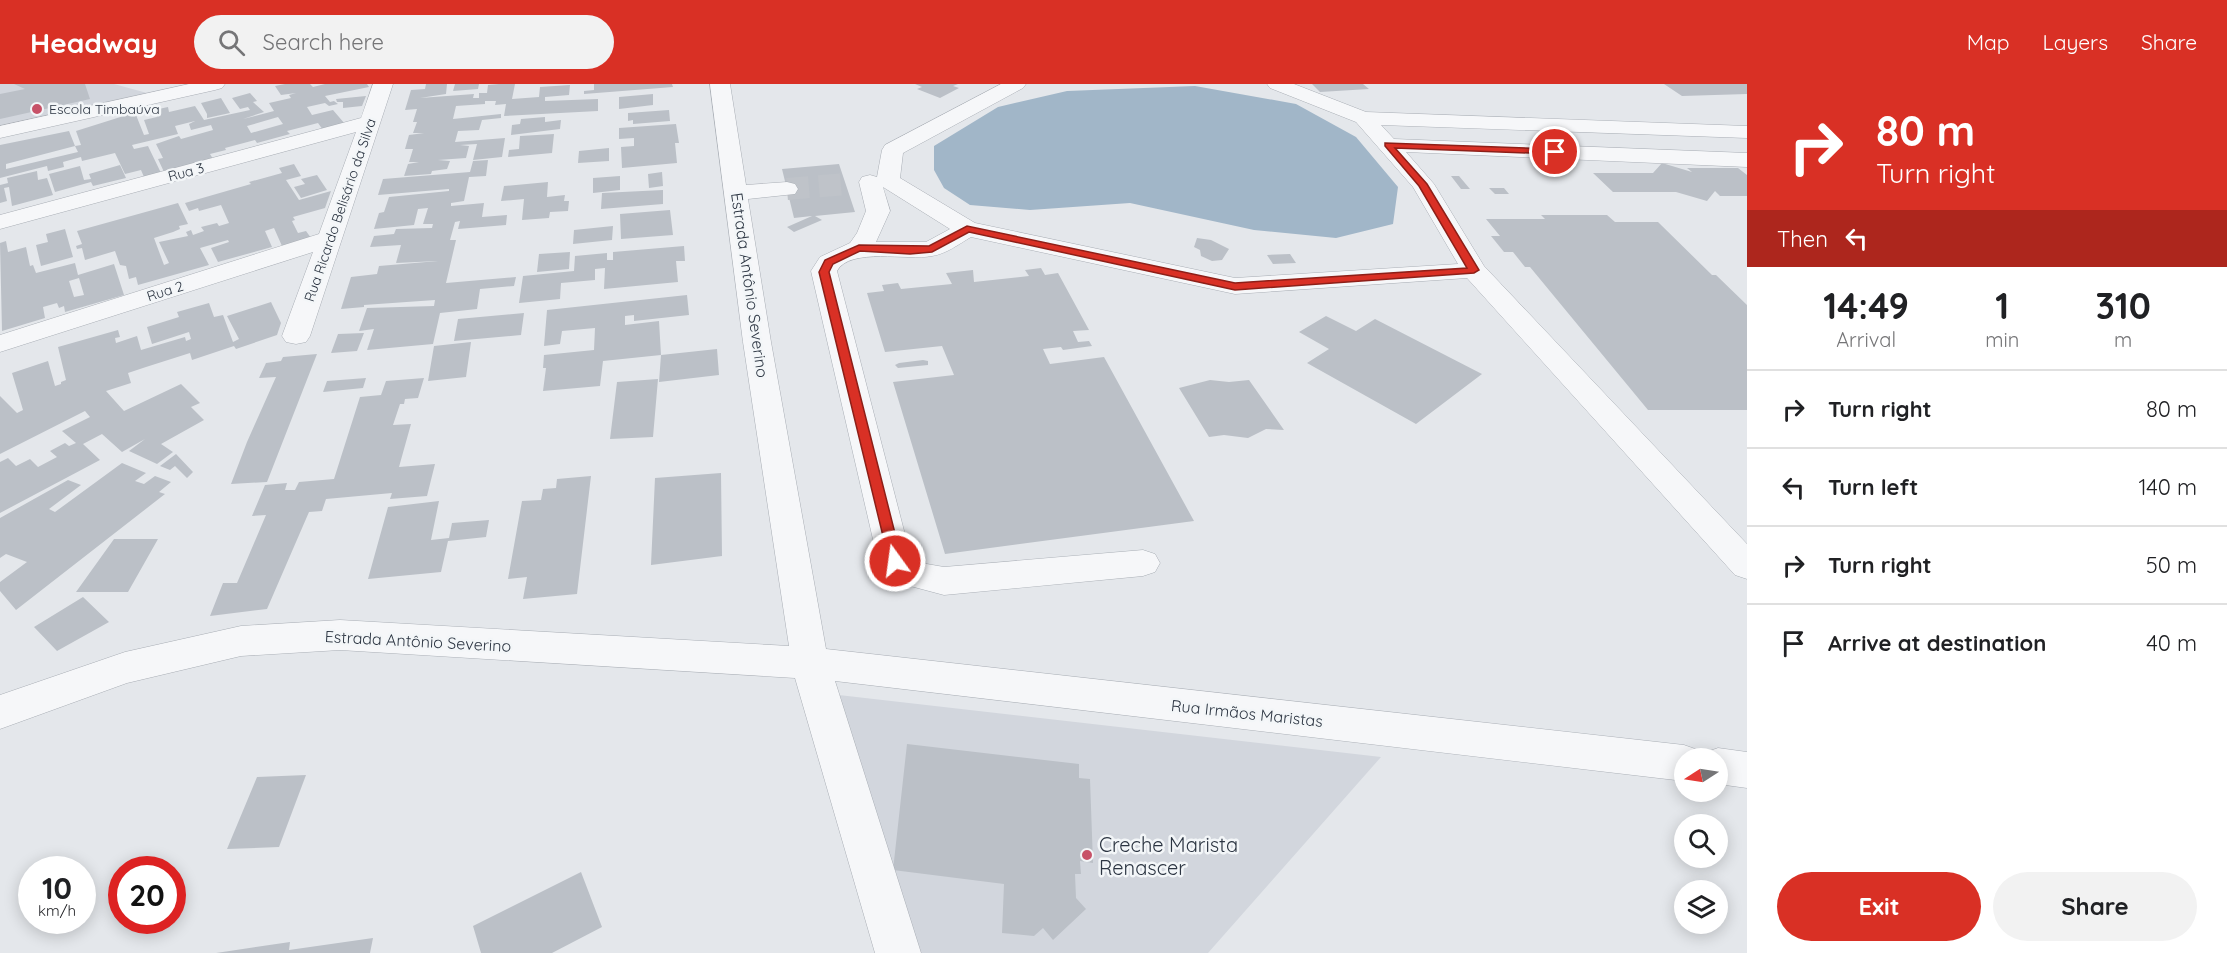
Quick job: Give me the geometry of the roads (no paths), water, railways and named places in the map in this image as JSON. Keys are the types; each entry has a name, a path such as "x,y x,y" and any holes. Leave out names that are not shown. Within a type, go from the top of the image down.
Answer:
{"street":[{"path":"0,132 182,86 215,84"},
{"name":"Rua Ricardo Belisário da Silva","path":"296,336 383,84"},
{"name":"Estrada Antônio Severino","path":"720,84 757,342 810,663 898,953"},
{"path":"868,182 893,150 1016,84 1024,84"},
{"path":"1277,84 1363,118 1747,132"},
{"path":"1363,118 1423,184 1474,270 1747,566"},
{"name":"Rua 3","path":"0,222 371,122"},
{"path":"1388,145 1747,160"},
{"path":"868,182 967,229 1235,286 1474,270"},
{"path":"859,248 869,234 878,211 868,182"},
{"path":"736,193 787,189"},
{"path":"967,229 932,249 910,251 859,248 828,262 824,272 895,561 911,574 944,581 1143,563"},
{"name":"Rua 2","path":"0,344 329,239"},
{"name":"Estrada Antônio Severino","path":"4,704 125,668 241,641 340,634 810,663"},
{"name":"Rua Irmãos Maristas","path":"810,663 1674,762"},
{"path":"1728,767 1747,770"}],"water":[{"path":"1195,86 1296,104 1356,137 1398,187 1393,224 1336,238 1254,230 1130,203 1030,210 970,205 944,188 934,170 934,146 998,107 1067,91"}],"tunnel":[{"path":"787,189 846,184"}],"place":[{"name":"Escola Timbaúva","path":"37,109"},
{"name":"Creche Marista Renascer","path":"1087,855"}]}
